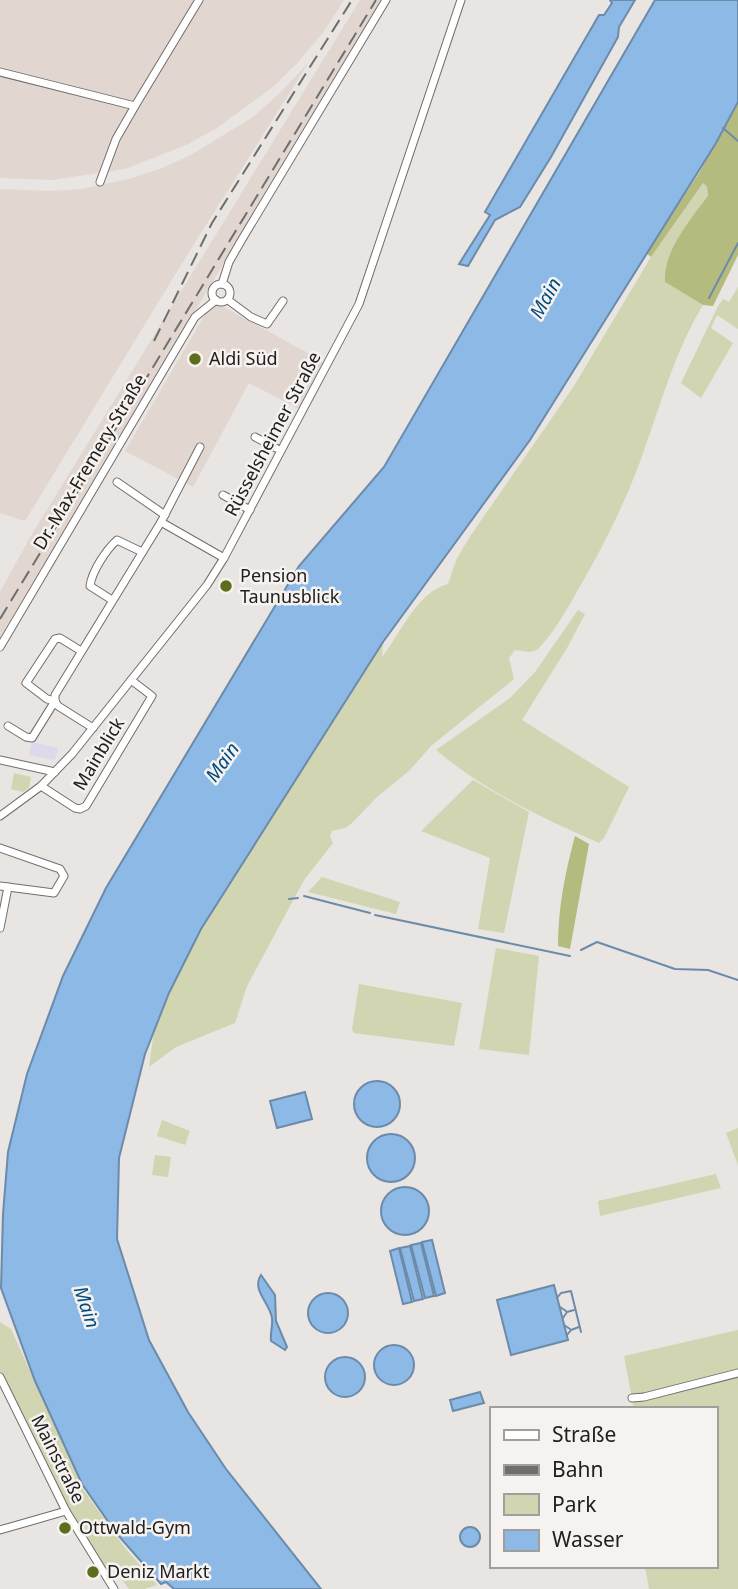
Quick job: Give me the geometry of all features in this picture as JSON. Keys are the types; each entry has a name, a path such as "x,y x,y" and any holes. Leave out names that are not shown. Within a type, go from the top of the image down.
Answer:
{"street":[{"path":"100,182 116,139 199,0"},
{"path":"228,300 222,303 216,300 213,290 222,284 229,262 386,0"},
{"name":"Rüsselsheimer Straße","path":"0,816 41,786 55,772 207,586 224,558 359,304 461,0"},
{"path":"0,72 135,106"},
{"path":"222,284 230,290 228,300"},
{"name":"Dr.-Max-Fremery-Straße","path":"0,647 195,317 216,300"},
{"path":"228,300 251,317 267,324 283,300"},
{"path":"255,437 276,448"},
{"path":"93,728 58,706 55,695 163,519 200,447"},
{"path":"117,482 163,519 224,558"},
{"path":"223,495 250,510"},
{"path":"112,600 90,586 90,580 100,563 113,543 120,540 142,552"},
{"path":"55,701 47,699 26,684 55,639 60,638 81,651"},
{"name":"Mainblick","path":"41,786 75,808 83,809 86,806 152,696 131,680"},
{"path":"8,726 32,737 55,701"},
{"path":"0,760 55,772"},
{"path":"0,848 60,869 64,876 57,890 49,894 4,886 0,928"},
{"path":"632,1398 738,1373"},
{"name":"Mainstraße","path":"0,1377 65,1511 114,1589"},
{"path":"0,1530 65,1511"}],"shaded area":[{"path":"0,0 344,0 322,34 298,62 273,87 217,128 186,145 125,169 52,180 0,178"},
{"path":"360,0 382,0 100,469 0,642 0,592 29,539"},
{"path":"309,62 25,521 0,513 0,189 81,189 129,179 162,168 191,155 253,117"},
{"path":"213,301 324,362 299,409 249,383 193,487 125,451"},
{"path":"32,742 58,748 55,760 29,755"}],"green space":[{"path":"738,102 738,255 713,306 703,305 665,282 668,258 673,247 708,195 707,187 703,183 651,257 646,253 699,173"},
{"path":"703,183 708,194 674,247 665,282 703,305 676,361 621,508 597,557 560,620 537,650 515,650 509,658 514,679 431,746 410,770 377,797 352,823 332,831 330,837 333,843 304,880 247,986 235,1023 176,1047 149,1067 155,1023 201,929 383,642 382,657 410,614 427,595 448,584 457,558 469,538 574,386 651,257"},
{"path":"738,287 738,329 717,315 711,328 733,343 701,398 681,383 718,306 723,299 729,302"},
{"path":"578,610 585,614 522,720 629,787 599,843 493,790 436,750 510,698 535,672"},
{"path":"14,773 31,777 29,788 23,792 11,789"},
{"path":"473,780 529,812 504,933 478,929 490,858 421,831"},
{"path":"575,836 589,844 570,949 558,946 558,932 563,891"},
{"path":"322,877 400,902 396,914 308,892"},
{"path":"496,948 539,956 529,1055 479,1049"},
{"path":"359,984 462,1003 454,1046 354,1033 352,1030"},
{"path":"162,1120 190,1131 185,1145 157,1136"},
{"path":"738,1128 738,1165 726,1133"},
{"path":"155,1155 171,1157 168,1177 152,1175"},
{"path":"716,1174 721,1188 600,1216 598,1201"},
{"path":"0,1322 11,1329 84,1491 125,1548 157,1585 144,1589 129,1589 111,1565 104,1567 47,1474 0,1373"},
{"path":"738,1330 738,1589 649,1589 645,1568 717,1568 717,1407 634,1407 624,1356"}],"water":[{"path":"610,0 635,0 619,27 618,37 551,157 520,207 495,220 468,266 459,264 490,215 485,212 599,15 604,15 612,3"},
{"name":"Main","path":"655,0 738,0 738,102 716,143 530,440 383,642 201,929 169,993 145,1054 119,1158 117,1239 149,1340 188,1412 226,1469 321,1589 174,1589 166,1582 161,1584 116,1533 82,1484 35,1381 1,1288 8,1152 27,1074 63,976 106,888 299,566 384,467"},
{"path":"377,1081 394,1087 400,1104 394,1121 377,1127 360,1121 354,1104 360,1087"},
{"path":"305,1092 312,1119 277,1128 270,1101"},
{"path":"391,1134 408,1141 415,1158 408,1175 391,1182 374,1175 367,1158 374,1141"},
{"path":"405,1187 422,1194 429,1211 422,1228 405,1235 388,1228 381,1211 388,1194"},
{"path":"432,1240 445,1293 436,1296 422,1242"},
{"path":"421,1243 434,1296 425,1298 411,1245"},
{"path":"410,1246 423,1299 414,1301 400,1248"},
{"path":"399,1248 412,1302 403,1304 390,1251"},
{"path":"261,1275 275,1295 276,1321 287,1347 285,1350 271,1341 271,1312 258,1286"},
{"path":"554,1285 568,1340 511,1355 497,1300"},
{"path":"328,1293 336,1294 342,1299 347,1305 347,1321 342,1327 336,1332 328,1333 320,1332 314,1327 309,1321 308,1313 309,1305 314,1299 320,1294"},
{"path":"394,1345 402,1346 408,1351 413,1357 413,1373 408,1379 402,1384 394,1385 386,1384 380,1379 375,1373 374,1365 375,1357 380,1351 386,1346"},
{"path":"345,1357 353,1358 359,1363 364,1369 364,1385 359,1391 353,1396 345,1397 337,1396 331,1391 326,1385 325,1377 326,1369 331,1363 337,1358"},
{"path":"480,1392 484,1403 453,1411 450,1400"},
{"path":"470,1527 477,1530 480,1537 477,1544 470,1547 463,1544 460,1537 463,1530"}],"waterway":[{"path":"723,128 738,141"},
{"path":"709,298 738,243"},
{"path":"304,896 370,913"},
{"path":"289,899 298,898"},
{"path":"375,915 570,956"},
{"path":"581,950 597,942 675,969 708,970 738,980"},
{"path":"557,1298 561,1293 571,1291 581,1332"},
{"path":"560,1307 566,1311"},
{"path":"563,1318 567,1312 574,1310"},
{"path":"564,1325 570,1329"},
{"path":"567,1335 579,1327"}],"railway":[{"path":"154,341 212,223 352,0"},
{"path":"0,619 376,0"}],"place":[{"name":"Aldi Süd","path":"195,359"},
{"name":"Pension Taunusblick","path":"226,586"},
{"name":"Ottwald-Gym","path":"65,1528"},
{"name":"Deniz Markt","path":"93,1572"}]}
